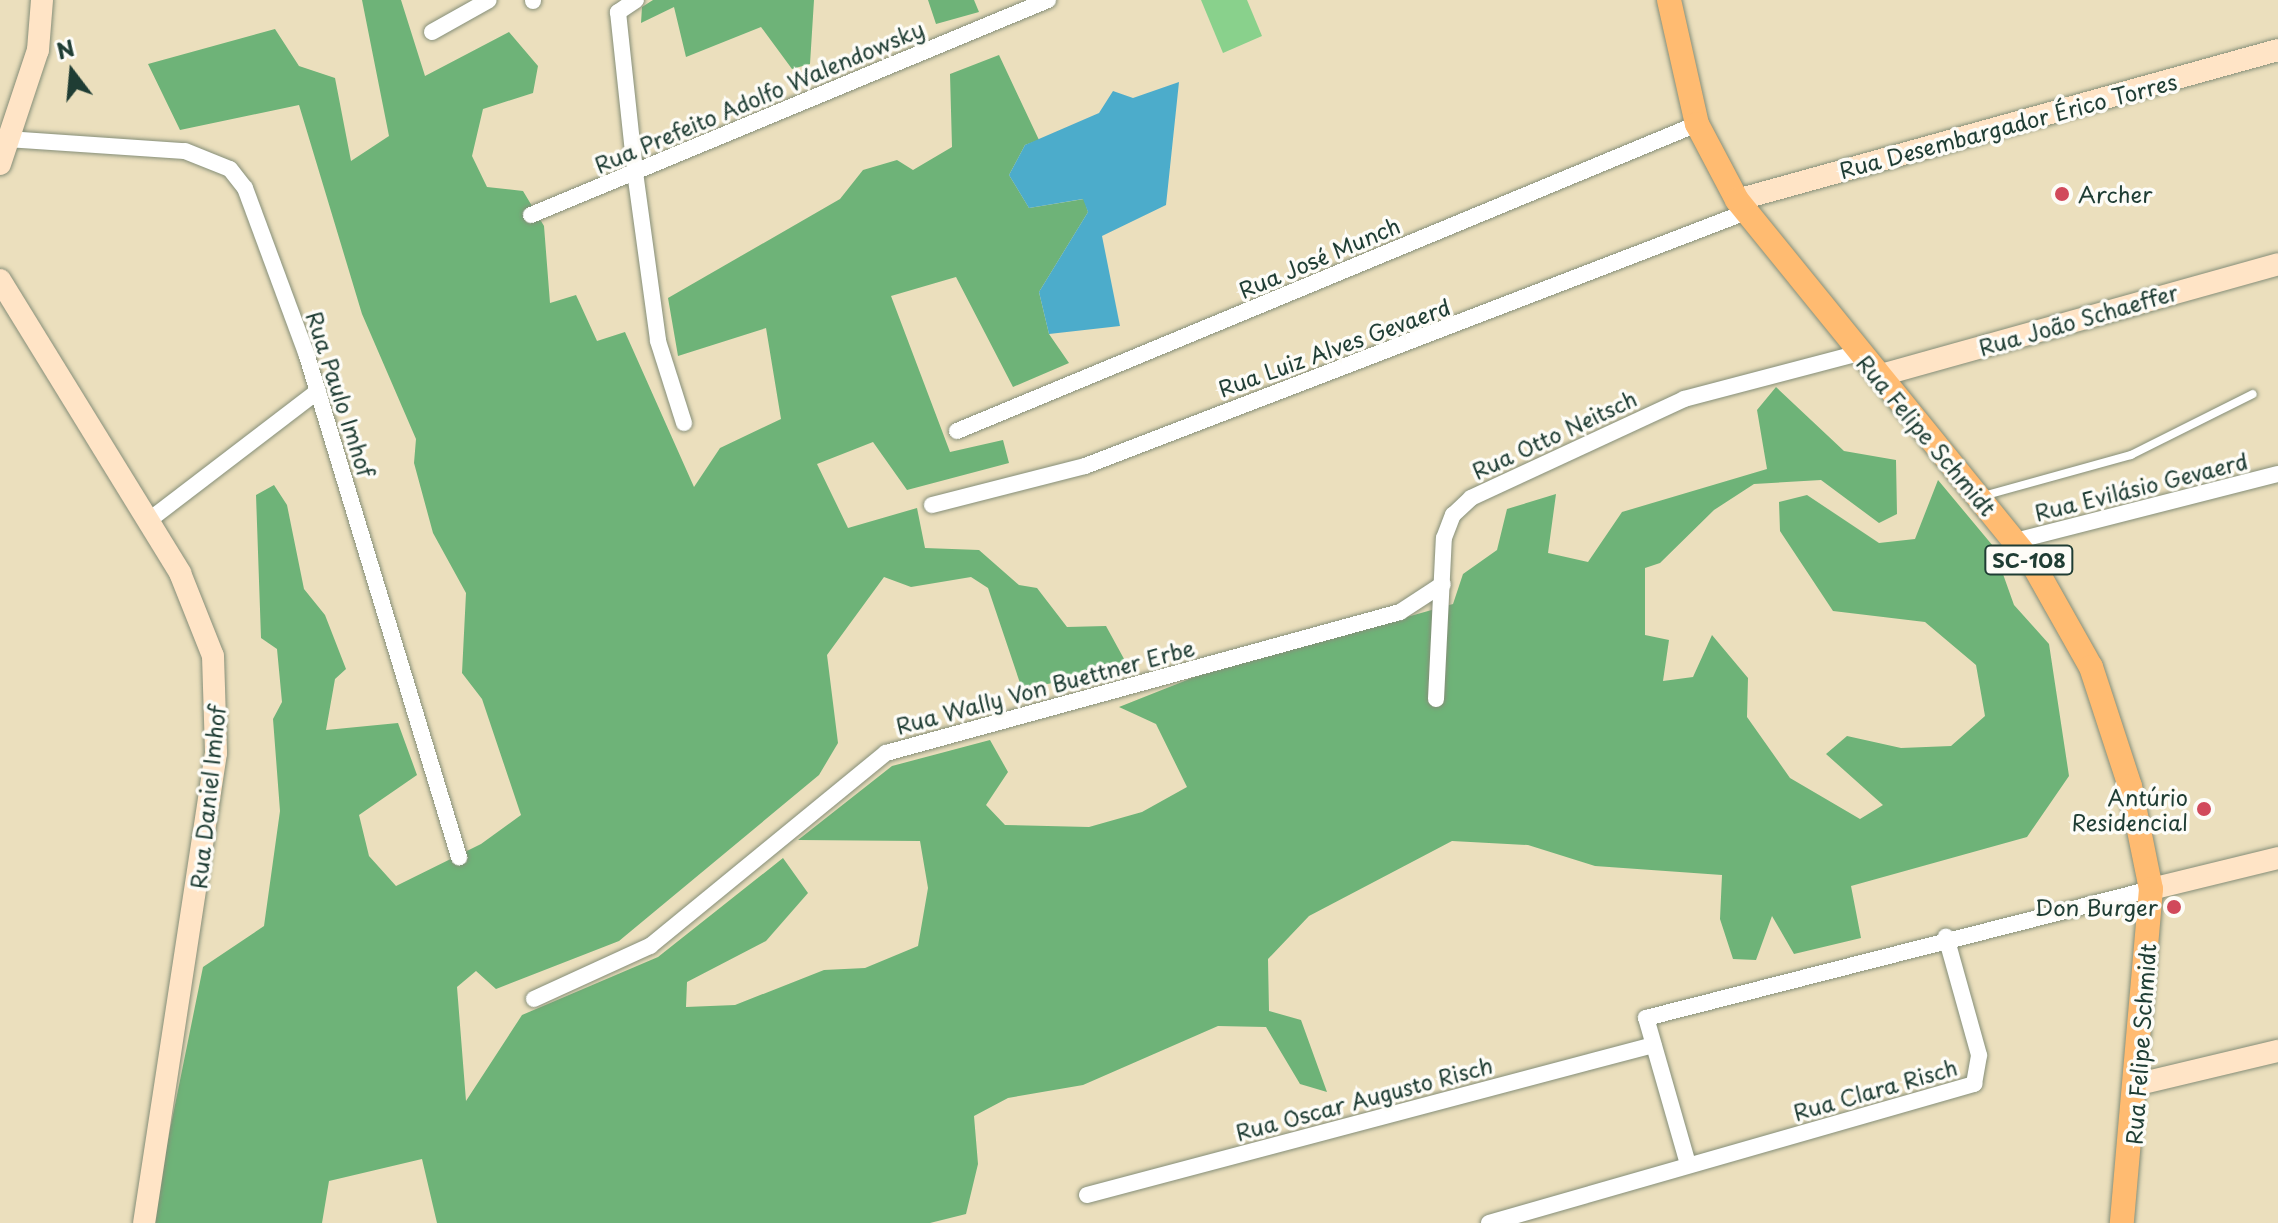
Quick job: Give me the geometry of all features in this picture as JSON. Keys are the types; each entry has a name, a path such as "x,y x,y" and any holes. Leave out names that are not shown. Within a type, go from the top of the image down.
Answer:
{"main road":[{"name":"Rua Felipe Schmidt","path":"1669,0 1697,124 1742,206 2015,541 2054,593 2091,667 2130,786 2151,889 2139,1084 2122,1223"}],"street":[{"path":"0,164 38,50 42,0"},
{"path":"432,32 489,0"},
{"path":"636,0 618,12 635,172 658,341 684,423"},
{"name":"Rua Prefeito Adolfo Walendowsky","path":"531,215 1048,0"},
{"name":"Rua Desembargador Érico Torres","path":"1742,206 2278,50"},
{"name":"Rua José Munch","path":"957,431 1697,124"},
{"name":"Rua Paulo Imhof","path":"7,139 160,147 230,169 258,220 318,391 459,857"},
{"name":"Rua Luiz Alves Gevaerd","path":"932,505 1085,466 1742,206"},
{"name":"Rua João Schaeffer","path":"1878,376 2278,264"},
{"name":"Rua Daniel Imhof","path":"0,280 148,521 207,632 218,722 144,1223"},
{"name":"Rua Otto Neitsch","path":"1436,699 1444,538 1453,515 1471,498 1684,399 1859,353"},
{"path":"148,521 318,391"},
{"name":"Rua Evilásio Gevaerd","path":"2015,541 2278,474"},
{"name":"Rua Wally Von Buettner Erbe","path":"534,999 650,946 886,753 1400,612 1443,584"},
{"path":"1489,1223 1688,1164 1646,1018 1946,937 2278,858"},
{"name":"Rua Clara Risch","path":"1688,1164 1974,1084 1979,1055 1946,937"},
{"name":"Rua Oscar Augusto Risch","path":"1087,1195 1653,1045"},
{"path":"2139,1084 2278,1051"}],"lane":[{"path":"1979,497 2148,449 2253,394"}],"green space":[{"path":"362,0 401,0 425,76 509,32 538,66 533,93 483,109 472,156 487,187 523,191 544,226 550,303 576,295 597,341 625,332 694,487 720,448 781,419 766,328 678,356 668,298 840,199 863,170 897,160 913,170 952,147 950,74 999,55 1039,140 1025,145 1009,175 1029,208 1084,199 1088,212 1039,292 1049,334 1069,363 1013,387 956,277 891,296 950,452 1003,440 1009,463 907,490 873,442 817,464 848,528 917,508 925,548 979,550 1019,585 1037,588 1067,627 1106,626 1129,668 1022,689 988,588 971,577 911,587 884,577 827,655 838,743 819,775 619,941 496,989 476,971 457,987 466,1101 522,1015 658,957 783,858 808,893 766,941 687,982 686,1007 735,1005 824,970 865,968 918,946 928,888 920,841 798,840 892,766 990,740 1008,772 986,805 1005,825 1089,827 1142,812 1187,787 1156,724 1119,707 1197,676 1453,604 1463,574 1497,550 1507,509 1556,494 1548,553 1588,562 1622,512 1767,469 1757,410 1776,387 1844,451 1896,460 1897,514 1879,523 1821,480 1754,484 1714,510 1660,563 1645,568 1645,635 1669,640 1663,681 1693,677 1712,635 1748,678 1747,717 1790,778 1860,819 1883,805 1826,754 1847,736 1901,748 1951,746 1985,716 1976,665 1925,622 1833,611 1780,531 1779,502 1807,495 1879,543 1915,539 1938,480 1993,546 2014,605 2049,644 2069,776 2027,837 1851,886 1861,938 1794,954 1772,916 1756,960 1733,959 1720,919 1722,875 1595,866 1528,845 1452,841 1309,916 1268,959 1269,1011 1301,1020 1327,1092 1300,1084 1266,1027 1218,1026 1083,1085 1008,1098 974,1116 978,1164 966,1214 930,1223 437,1223 422,1159 329,1181 322,1223 151,1223 203,967 264,926 280,811 273,719 282,702 277,649 261,638 256,495 274,485 287,505 304,589 325,615 346,669 335,679 326,730 398,723 417,775 359,815 369,856 396,886 481,844 521,815 482,699 462,673 466,593 433,533 414,463 416,439 362,314 299,105 180,130 148,64 275,29 299,66 335,78 351,161 389,136"},
{"path":"653,0 814,0 810,64 792,69 761,27 686,57 674,7 641,23 642,7"},
{"path":"928,0 974,0 979,12 936,24"},
{"path":"1201,0 1247,0 1262,36 1223,53"}],"water":[{"path":"1179,82 1166,205 1102,236 1120,326 1049,334 1039,292 1088,212 1083,199 1029,208 1009,175 1025,145 1099,113 1113,91 1133,98"}],"place":[{"name":"Archer","path":"2062,194"},
{"name":"Antúrio Residencial","path":"2204,809"},
{"name":"Don Burger","path":"2174,907"}]}
